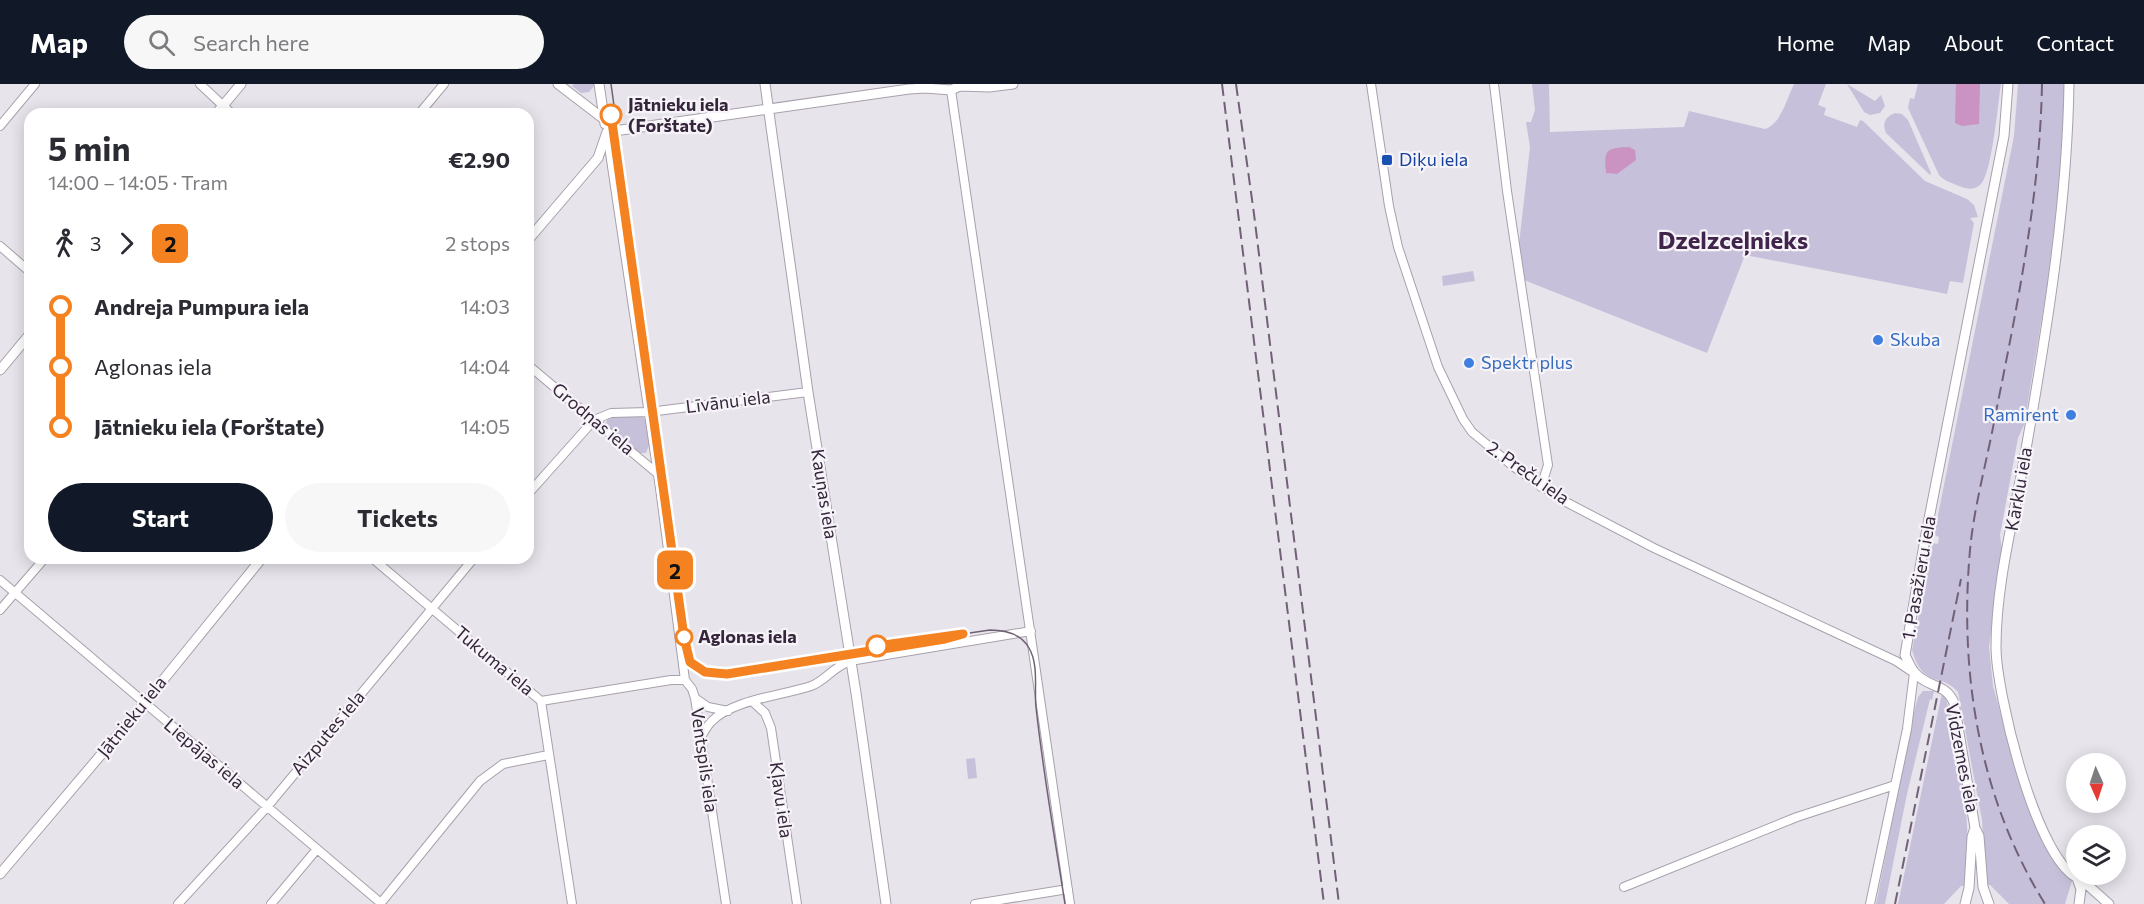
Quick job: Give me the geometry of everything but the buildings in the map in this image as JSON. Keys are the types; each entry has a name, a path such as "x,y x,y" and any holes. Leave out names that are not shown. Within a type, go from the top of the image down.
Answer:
{"street":[{"path":"0,126 35,84"},
{"path":"200,84 226,108"},
{"path":"221,108 241,84"},
{"path":"424,108 444,84"},
{"path":"558,84 605,120"},
{"name":"Ventspils iela","path":"599,84 658,474 685,680 692,689 695,699 726,904"},
{"name":"Kauņas iela","path":"765,84 808,392 886,904"},
{"path":"534,233 598,158 607,132 924,86 951,90 960,86 989,87 1013,84"},
{"name":"2. Preču iela","path":"1371,84 1389,206 1398,247 1438,367 1463,419 1472,432 1514,467 1564,501 1654,548 1896,661 1914,673"},
{"path":"1494,84 1507,191 1548,465 1541,487"},
{"name":"1. Pasažieru iela","path":"1870,904 1907,729 1914,673 1905,655 1907,639 2004,136 2008,84"},
{"name":"Kārklu iela","path":"2066,867 2052,848 2022,776 2003,705 1996,650 2004,566 2054,279 2068,138 2069,84"},
{"path":"951,90 1070,904"},
{"path":"0,246 24,267"},
{"path":"0,370 24,341"},
{"name":"Grodņas iela","path":"534,370 658,474"},
{"name":"Līvānu iela","path":"594,420 611,413 649,412 808,392"},
{"path":"534,487 594,420"},
{"path":"0,610 40,564"},
{"name":"Jātnieku iela","path":"0,874 257,564"},
{"name":"Tukuma iela","path":"379,564 541,701 572,904"},
{"name":"Aizputes iela","path":"178,904 267,807 469,564"},
{"name":"Liepājas iela","path":"0,580 381,904"},
{"path":"701,737 712,720 728,711 752,701 812,685 823,680 838,665 850,661 1031,631"},
{"name":"Vidzemes iela","path":"1914,673 1922,680 1947,691 1954,703 1975,828 1979,836 1983,887 1989,904"},
{"path":"541,701 671,680 685,680"},
{"path":"695,699 708,707 728,711"},
{"name":"Kļavu iela","path":"752,701 765,713 771,728 797,904"},
{"path":"381,904 480,781 503,764 548,755"},
{"path":"1624,887 1797,818 1894,785"},
{"name":"Vidzemes iela","path":"1965,904 1969,888 1972,837 1975,828"},
{"path":"271,904 317,849"},
{"path":"2079,904 2080,885"},
{"name":"Kārklu iela","path":"2087,885 2101,900 2109,904"},
{"path":"975,904 1068,889"}],"shaded area":[{"path":"574,84 594,84 594,86 589,92 581,93 572,86"},
{"path":"1532,84 1549,84 1550,132 1684,127 1689,111 1765,129 1771,126 1779,116 1794,84 1826,84 1818,105 1826,108 1824,115 1857,127 1860,120 1863,121 1925,181 1967,199 1974,205 1978,217 1970,218 1974,223 1963,283 1950,281 1947,294 1745,255 1707,353 1524,280 1519,244 1530,147 1526,122 1531,122 1535,110"},
{"path":"1847,84 1875,101 1881,95 1885,106 1880,113 1870,115 1864,112"},
{"path":"1918,84 2001,84 1988,166 1985,177 1978,186 1965,188 1948,182 1939,175 1908,108 1910,98 1914,99"},
{"path":"1956,84 1980,84 1979,124 1962,126 1955,123"},
{"path":"2018,84 2065,84 2064,146 2047,287 2024,425 2018,438 2000,535 2002,551 1989,647 1993,686 2020,785 2051,853 2066,873 2066,885 2071,885 2065,904 2009,904 1990,885 1986,885 1982,820 1958,692 1952,686 1921,670 1912,650 1933,543 1938,544 1939,537 1934,535 2014,136"},
{"path":"1895,113 1902,114 1908,120 1930,175 1886,133 1885,121"},
{"path":"1629,147 1635,150 1636,160 1617,174 1606,173 1605,159 1608,152 1615,148"},
{"path":"1473,271 1475,281 1443,286 1442,276"},
{"path":"641,416 645,419 649,445 646,453 639,453 605,425 608,418"},
{"path":"1923,691 1934,691 1932,700 1930,699 1907,794 1885,904 1876,904 1913,716 1918,697"},
{"path":"1942,693 1951,715 1965,798 1966,886 1961,886 1944,904 1898,904"},
{"path":"975,758 977,778 968,779 966,759"}],"tram line":[{"path":"611,84 692,656 703,667 715,670 990,630 1007,632 1022,639 1029,648 1034,662 1039,732 1065,904"},
{"name":"2","path":"611,115 684,637 690,662 705,672 727,674 945,639 963,634 877,646"}],"railway":[{"path":"1222,84 1324,904"},
{"path":"1236,84 1339,904"},
{"path":"2042,84 2037,168 2026,251 1974,517 1967,596 1971,688 1989,778 2022,863 2045,904"},
{"path":"1895,904 1961,579"}],"place":[{"name":"Jātnieku iela (Forštate)","path":"611,115"},
{"name":"Diķu iela","path":"1387,160"},
{"name":"Skuba","path":"1878,340"},
{"name":"Spektr plus","path":"1469,363"},
{"name":"Ramirent","path":"2071,415"},
{"name":"Aglonas iela","path":"684,637"}],"district":[{"name":"Dzelzceļnieks","path":"1733,241"}]}
